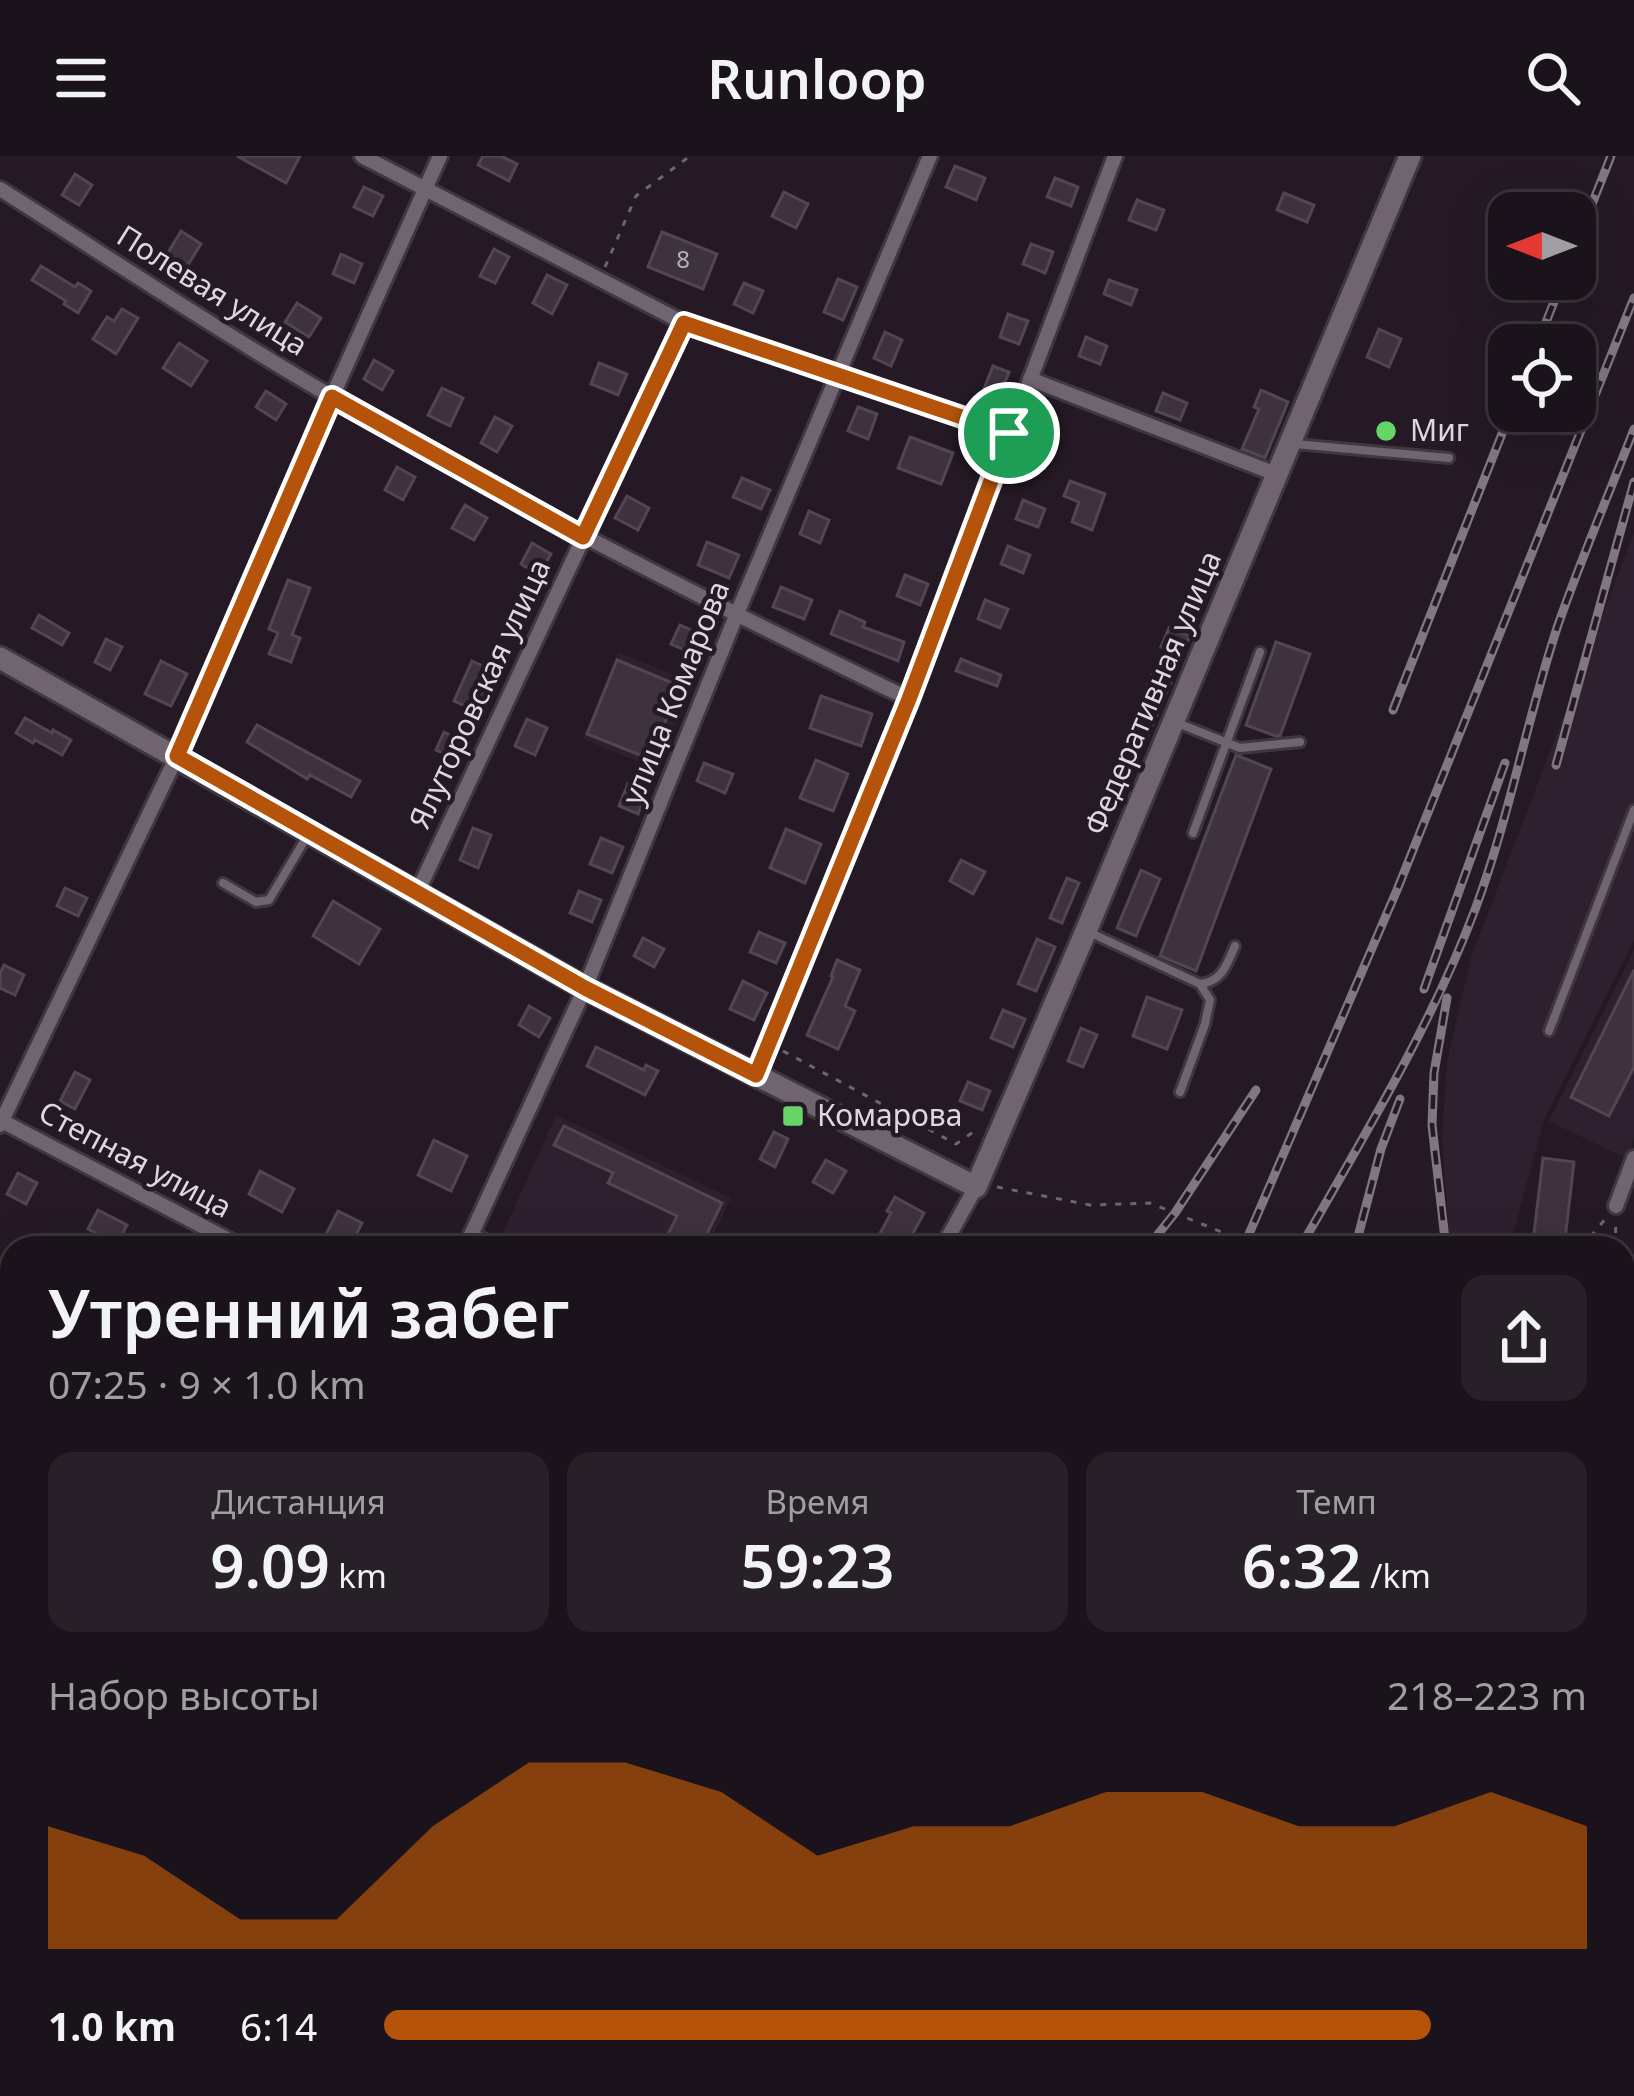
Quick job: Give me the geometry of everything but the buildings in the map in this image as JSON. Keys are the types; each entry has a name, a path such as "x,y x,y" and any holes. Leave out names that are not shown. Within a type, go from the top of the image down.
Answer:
{"street":[{"path":"362,156 684,323 1009,433"},
{"path":"1,1122 177,756 440,156"},
{"name":"улица Комарова","path":"471,1236 585,988 930,156"},
{"path":"756,1075 909,699 1115,156"},
{"name":"Федеративная улица","path":"950,1236 983,1186 1410,156"},
{"name":"Полевая улица","path":"0,189 332,397 583,537 909,699"},
{"name":"Ялуторовская улица","path":"417,892 684,323"},
{"path":"1030,379 1276,474"},
{"path":"0,658 585,988 983,1186"},
{"name":"Степная улица","path":"1,1122 221,1236"},
{"path":"1616,1206 1633,1164"}],"lane":[{"path":"1289,443 1449,458"},
{"path":"1193,833 1260,652"},
{"path":"1173,721 1240,748 1300,742"},
{"path":"1549,1031 1634,810"},
{"path":"223,883 256,902 269,900 310,832"},
{"path":"1086,931 1200,984 1210,1000 1180,1092"},
{"path":"1200,984 1222,974 1235,946"},
{"path":"472,1233 479,1236"}],"path":[{"path":"599,280 636,196 690,156"},
{"path":"769,1043 956,1144 980,1128"},
{"path":"983,1186 1090,1205 1150,1203 1231,1236"},
{"path":"1592,1236 1616,1206"},
{"path":"1615,1236 1616,1206"}],"shaded area":[{"path":"1634,533 1634,941 1545,1117 1512,1236 1449,1236 1442,1138 1447,1061 1471,957"},
{"path":"618,652 694,683 658,770 583,739"},
{"path":"1634,950 1634,1139 1627,1159 1549,1121"},
{"path":"556,1115 731,1198 713,1236 501,1236"}],"railway":[{"path":"1596,194 1611,156"},
{"path":"1248,1236 1397,890 1634,298"},
{"path":"1545,324 1555,300"},
{"path":"1307,1236 1395,1081 1458,952 1499,837 1558,625 1634,429"},
{"path":"1393,710 1503,432"},
{"path":"1556,765 1634,482"},
{"path":"1424,989 1505,763"},
{"path":"1445,1236 1432,1125 1434,1073 1447,998"},
{"path":"1157,1236 1256,1090"},
{"path":"1358,1236 1400,1099"}],"place":[{"name":"Миг","path":"1386,431"},
{"name":"Комарова","path":"793,1116"}],"route":[{"path":"684,323 1009,433 909,699 756,1075 585,988 177,756 332,397 583,537 684,323"}]}
